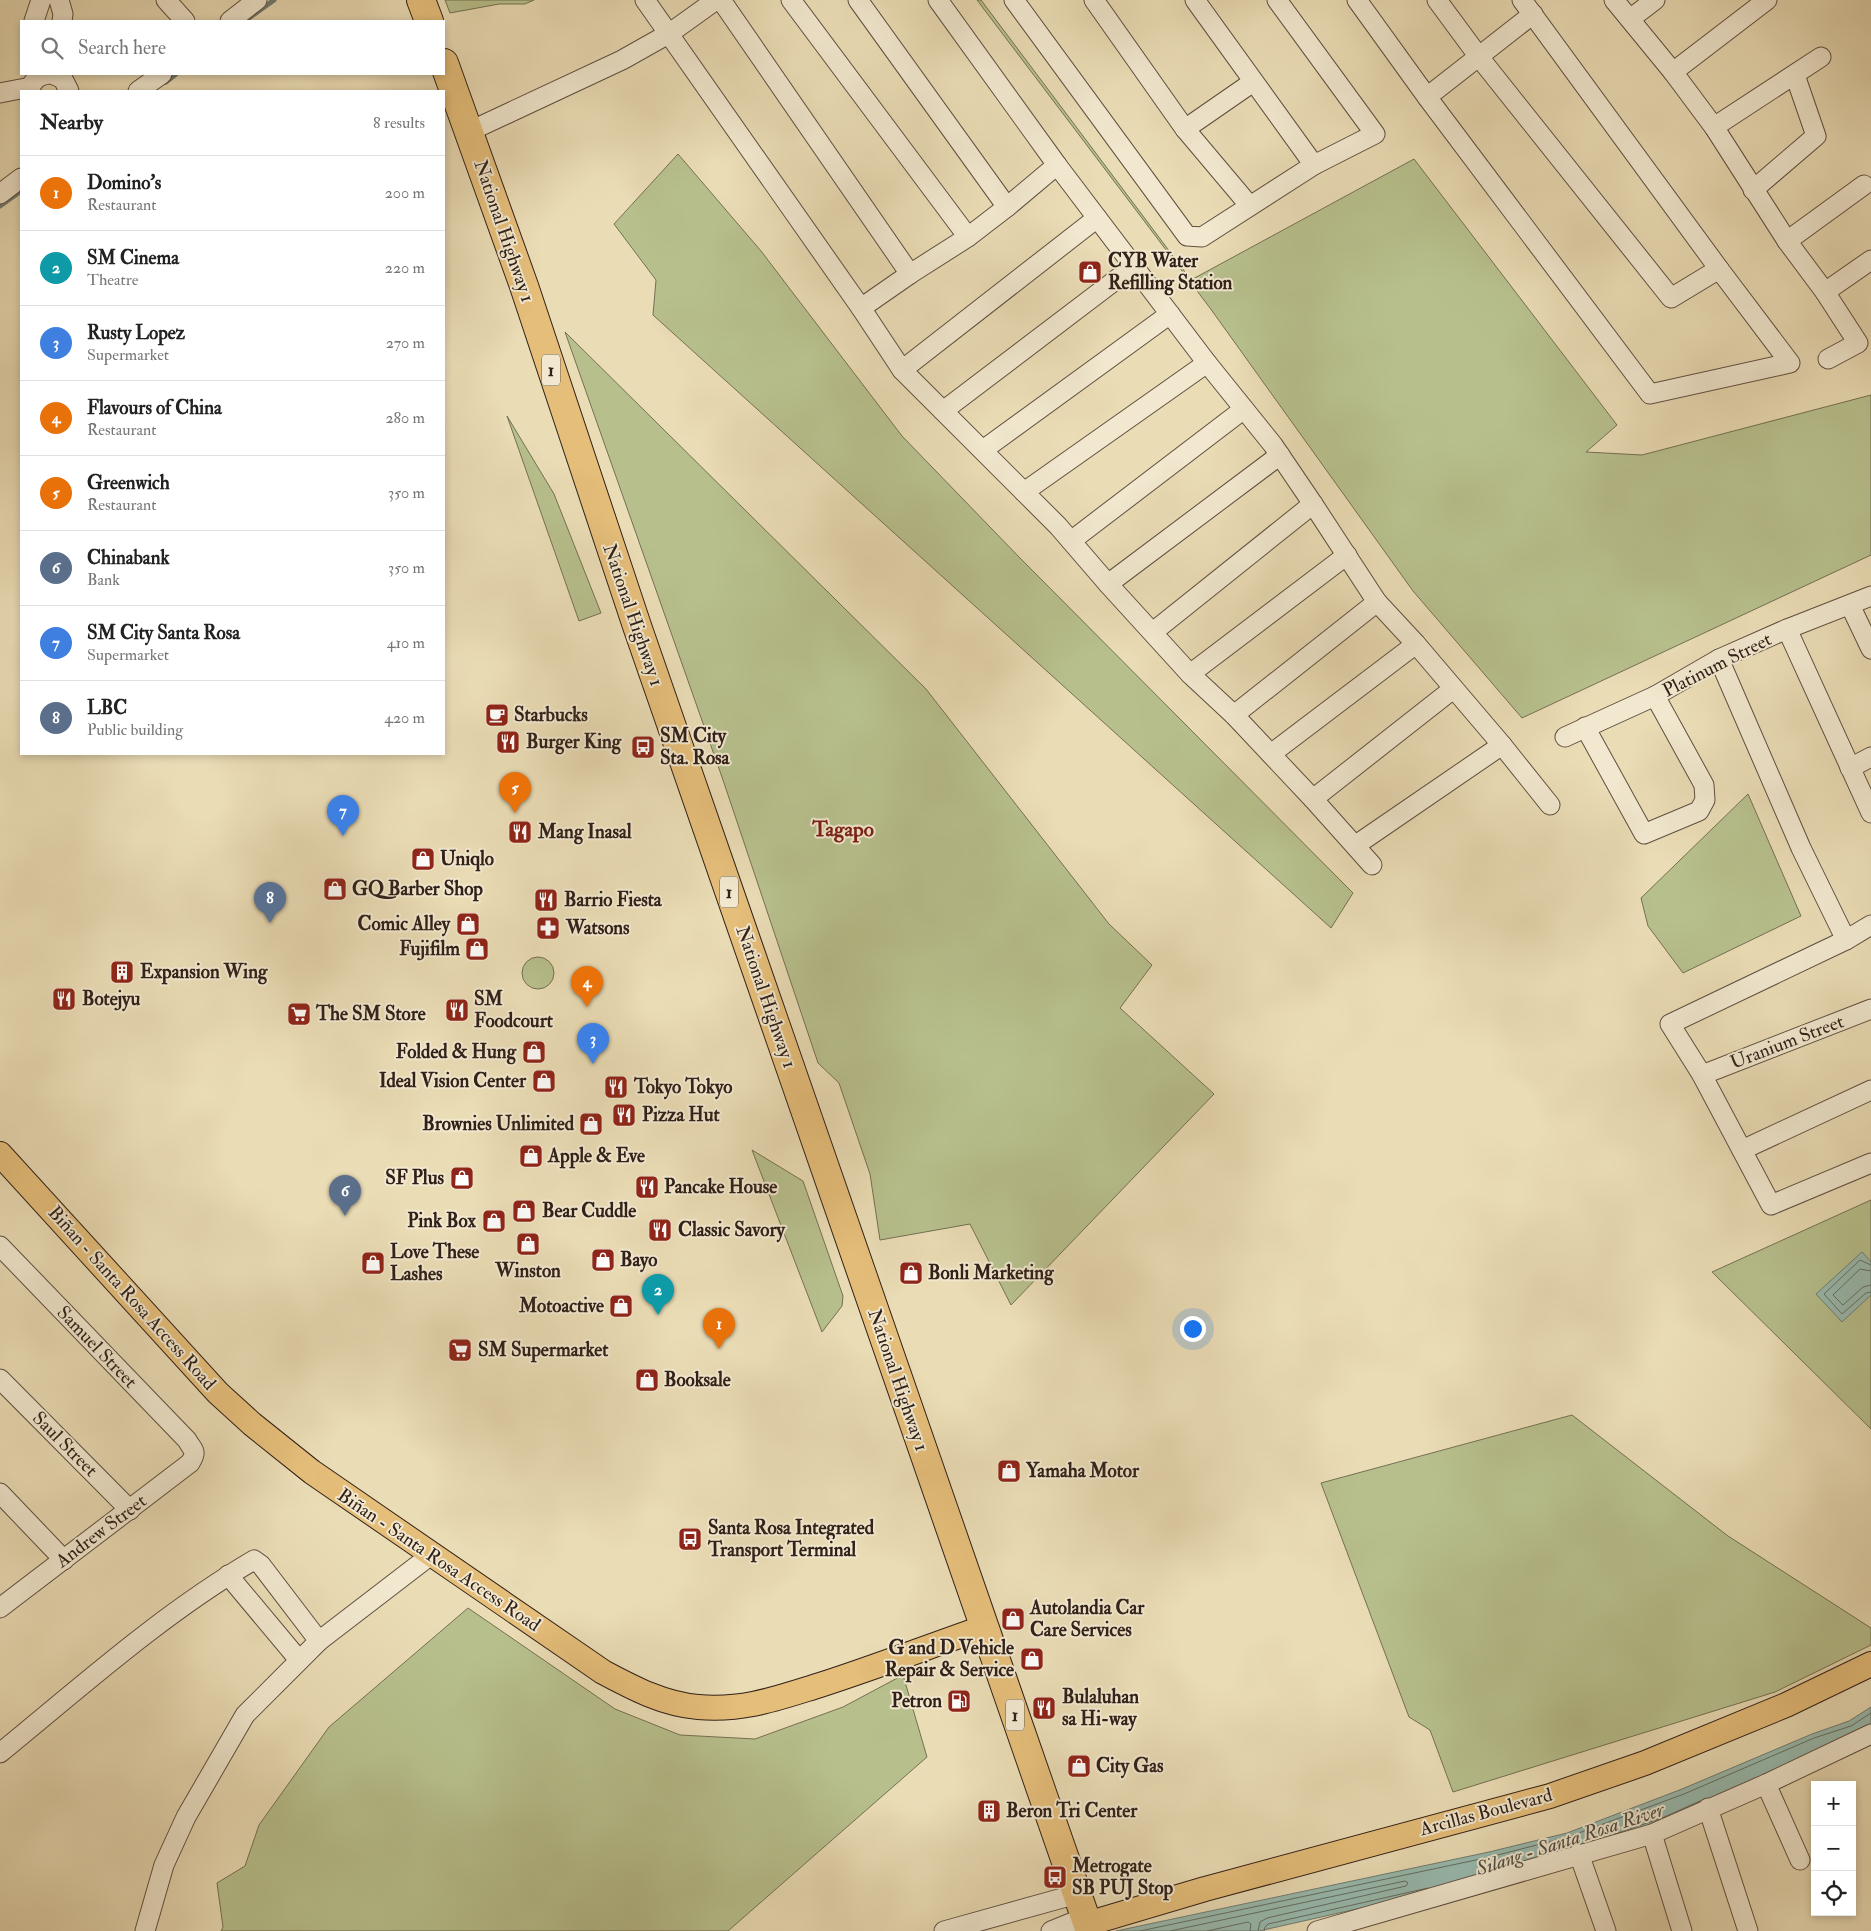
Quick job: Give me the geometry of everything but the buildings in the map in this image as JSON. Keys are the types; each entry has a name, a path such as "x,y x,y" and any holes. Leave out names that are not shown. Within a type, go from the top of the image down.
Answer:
{"highway":[{"path":"421,0 429,20"},
{"name":"National Highway 1","path":"445,66 524,286 635,620 985,1627 1083,1916"}],"main road":[{"name":"Biñan - Santa Rosa Access Road","path":"0,1154 218,1393 252,1424 312,1472 431,1555 603,1672 635,1689 675,1703 697,1707 725,1708 757,1704 887,1663 985,1627"},
{"name":"Arcillas Boulevard","path":"1083,1916 1214,1886 1550,1796 1645,1763 1742,1724 1871,1664"}],"street":[{"path":"34,20 41,0"},
{"path":"59,0 63,14 62,20"},
{"path":"166,0 183,20"},
{"path":"231,20 257,0"},
{"path":"646,0 861,308 902,370 1071,541 1190,674 1234,715 1314,799 1372,865"},
{"path":"470,137 670,34 716,0"},
{"path":"721,0 910,274"},
{"path":"791,0 968,237"},
{"path":"858,0 1007,207"},
{"path":"938,0 1097,218 1280,456 1314,504 1377,602 1416,644 1502,744 1550,805"},
{"path":"1014,0 1187,236 1202,237 1249,205 1314,165 1375,134 1277,0"},
{"path":"1094,0 1185,129 1249,205"},
{"path":"1196,0 1314,165"},
{"path":"1357,0 1427,97 1650,394 1790,363 1527,7 1479,57 1427,97"},
{"path":"1437,0 1479,57 1671,298 1719,269"},
{"path":"1614,0 1714,126 1753,190 1787,241 1825,292 1858,343 1828,360"},
{"path":"1630,19 1655,0"},
{"path":"1673,72 1767,0"},
{"path":"1714,126 1821,57"},
{"path":"30,89 39,76 44,75"},
{"path":"53,75 63,79 68,90"},
{"path":"139,90 161,75"},
{"path":"1753,190 1816,136 1794,75"},
{"path":"1185,129 1254,82"},
{"path":"0,93 20,90"},
{"path":"861,308 968,237 1007,207 1057,164"},
{"path":"0,194 20,179"},
{"path":"1787,241 1864,185"},
{"path":"902,370 1097,218"},
{"path":"1825,292 1871,260"},
{"path":"943,410 1134,266"},
{"path":"982,450 1170,314"},
{"path":"1024,492 1207,363"},
{"path":"1071,541 1244,409"},
{"path":"1108,584 1280,456"},
{"path":"1153,632 1314,504"},
{"path":"1190,674 1347,555"},
{"name":"Platinum Street","path":"1564,737 1655,696 1719,659 1787,629 1871,596"},
{"path":"1234,715 1377,602"},
{"path":"1850,605 1871,649"},
{"path":"1787,629 1871,813"},
{"path":"1271,754 1416,644"},
{"path":"1719,659 1801,848 1846,940"},
{"path":"1314,799 1453,689"},
{"path":"1585,727 1644,834 1699,811 1705,800 1704,786 1655,696"},
{"path":"1356,845 1502,744"},
{"path":"1850,768 1871,757"},
{"path":"1871,926 1846,940 1670,1024 1702,1075 1770,1205 1871,1163"},
{"name":"Uranium Street","path":"1702,1075 1871,1009"},
{"path":"1742,1150 1871,1090"},
{"name":"Samuel Street","path":"0,1246 194,1448"},
{"name":"Saul Street","path":"0,1379 130,1510"},
{"name":"Andrew Street","path":"0,1608 190,1463 194,1455 194,1448"},
{"path":"0,1494 64,1560"},
{"path":"145,1931 164,1864 186,1817 245,1715 319,1642 431,1555"},
{"path":"0,1752 170,1616 228,1575 254,1560 261,1565 319,1642"},
{"path":"228,1575 299,1660"},
{"path":"1316,1931 1652,1834 1766,1784 1871,1734"},
{"path":"1766,1784 1800,1860"},
{"path":"1708,1808 1748,1931"},
{"path":"1652,1834 1682,1931"},
{"path":"1579,1854 1606,1931"},
{"path":"944,1931 1083,1916"},
{"path":"1051,1931 1083,1916"}],"green space":[{"path":"445,0 534,0 525,4 499,4 450,13"},
{"path":"977,0 981,0 1191,280 1414,159 1617,425 1586,452 1642,455 1871,395 1871,555 1522,718 1413,591 1210,308"},
{"path":"678,154 761,251 902,436 1019,557 1353,893 1331,928 653,315 656,280 614,224"},
{"path":"565,332 926,689 1109,924 1152,965 1120,1008 1214,1094 1011,1305 970,1224 880,1240 870,1174 839,1083 818,1063 723,780"},
{"path":"507,416 554,494 601,613 579,621"},
{"path":"1748,794 1801,916 1683,973 1648,926 1641,898"},
{"path":"538,957 544,958 549,962 553,967 553,979 549,984 544,988 538,989 532,988 527,984 523,979 522,973 523,967 527,962 532,958"},
{"path":"752,1150 803,1181 843,1296 842,1306 822,1332"},
{"path":"1871,1200 1871,1429 1712,1272"},
{"path":"1572,1415 1728,1536 1871,1628 1871,1645 1775,1692 1453,1792 1430,1730 1409,1717 1321,1483"},
{"path":"468,1608 615,1709 680,1735 755,1739 843,1707 903,1675 927,1757 728,1931 221,1931 223,1927 217,1883 245,1866 259,1825 329,1727"}],"water":[{"path":"1862,1252 1871,1262 1871,1295 1842,1322 1816,1294"},
{"name":"Silang - Santa Rosa River","path":"1871,1707 1871,1732 1664,1822 1494,1878 1259,1931 1116,1931 1489,1852 1567,1833 1682,1789 1812,1734 1849,1721"}],"waterway":[{"path":"246,20 274,0"},
{"path":"166,82 175,75"},
{"path":"0,206 20,192"}],"place":[{"name":"CYB Water Refilling Station","path":"1090,272"},
{"name":"Starbucks","path":"497,715"},
{"name":"Burger King","path":"508,742"},
{"name":"SM City Sta. Rosa","path":"643,747"},
{"name":"Greenwich","path":"515,813"},
{"name":"Mang Inasal","path":"520,832"},
{"name":"SM City Santa Rosa","path":"343,836"},
{"name":"Uniqlo","path":"423,859"},
{"name":"GQ Barber Shop","path":"335,889"},
{"name":"Barrio Fiesta","path":"546,900"},
{"name":"LBC","path":"270,923"},
{"name":"Comic Alley","path":"468,924"},
{"name":"Watsons","path":"548,928"},
{"name":"Fujifilm","path":"477,949"},
{"name":"Expansion Wing","path":"122,972"},
{"name":"Botejyu","path":"64,999"},
{"name":"Flavours of China","path":"587,1007"},
{"name":"SM Foodcourt","path":"457,1010"},
{"name":"The SM Store","path":"299,1014"},
{"name":"Folded & Hung","path":"534,1052"},
{"name":"Rusty Lopez","path":"593,1064"},
{"name":"Ideal Vision Center","path":"544,1081"},
{"name":"Tokyo Tokyo","path":"616,1087"},
{"name":"Pizza Hut","path":"624,1115"},
{"name":"Brownies Unlimited","path":"591,1124"},
{"name":"Apple & Eve","path":"531,1156"},
{"name":"SF Plus","path":"462,1178"},
{"name":"Pancake House","path":"647,1187"},
{"name":"Bear Cuddle","path":"524,1211"},
{"name":"Chinabank","path":"345,1216"},
{"name":"Pink Box","path":"494,1221"},
{"name":"Classic Savory","path":"660,1230"},
{"name":"Winston","path":"528,1244"},
{"name":"Bayo","path":"603,1260"},
{"name":"Love These Lashes","path":"373,1263"},
{"name":"Bonli Marketing","path":"911,1273"},
{"name":"Motoactive","path":"621,1306"},
{"name":"SM Cinema","path":"658,1315"},
{"name":"Domino's","path":"719,1349"},
{"name":"SM Supermarket","path":"460,1350"},
{"name":"Booksale","path":"647,1380"},
{"name":"Yamaha Motor","path":"1009,1471"},
{"name":"Santa Rosa Integrated Transport Terminal","path":"690,1539"},
{"name":"Autolandia Car Care Services","path":"1013,1619"},
{"name":"G and D Vehicle Repair & Service","path":"1032,1659"},
{"name":"Petron","path":"959,1701"},
{"name":"Bulaluhan sa Hi-way","path":"1044,1708"},
{"name":"City Gas","path":"1079,1766"},
{"name":"Beron Tri Center","path":"989,1811"},
{"name":"Metrogate SB PUJ Stop","path":"1055,1877"}],"district":[{"name":"Tagapo","path":"843,829"}]}
